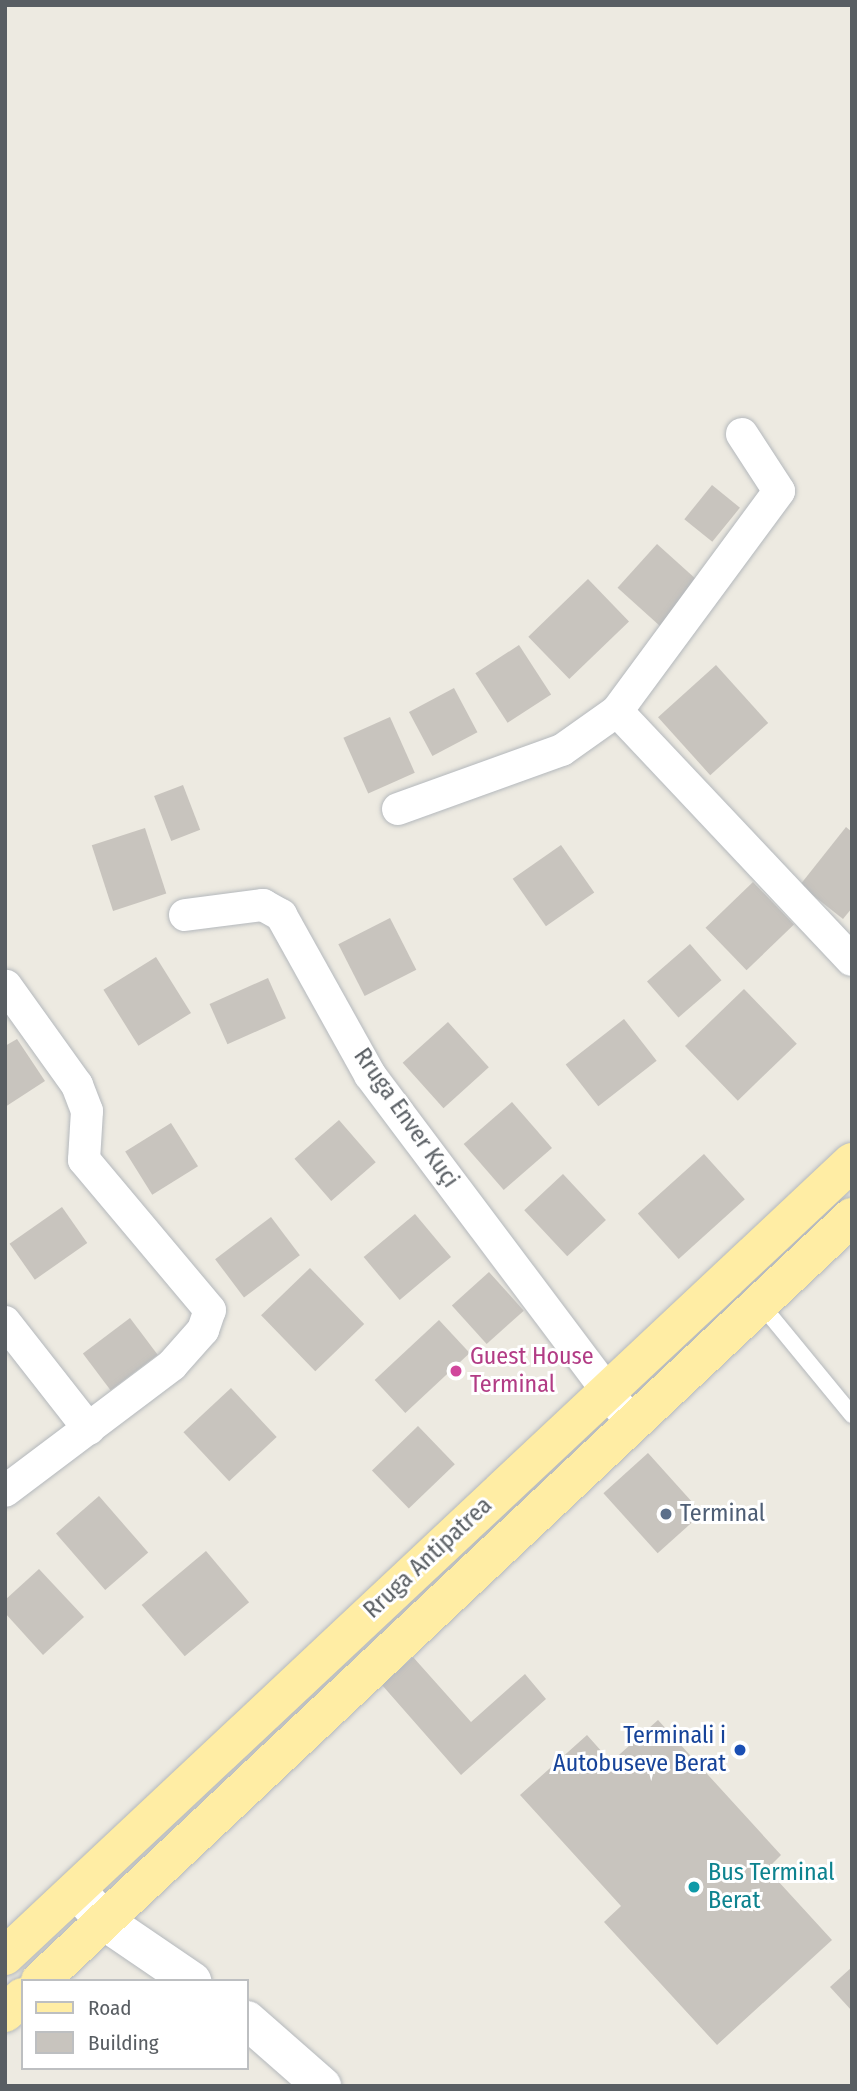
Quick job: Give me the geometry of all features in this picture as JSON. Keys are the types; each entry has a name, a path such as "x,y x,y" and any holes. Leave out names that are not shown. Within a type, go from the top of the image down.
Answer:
{"main road":[{"name":"Rruga Antipatrea","path":"5,1956 605,1390 852,1162"},
{"name":"Rruga Antipatrea","path":"42,1979 361,1676 852,1217"},
{"path":"334,1647 361,1676"},
{"path":"5,2013 21,1999"}],"street":[{"path":"398,809 562,750 617,711 779,491 742,434"},
{"path":"617,711 852,960"},
{"name":"Rruga Enver Kuçi","path":"185,915 263,905 281,915 370,1075 631,1423"},
{"path":"5,1491 172,1365 203,1330 209,1310 84,1160 87,1111 77,1085 6,986"},
{"path":"5,1322 89,1429"},
{"path":"77,1890 104,1921 189,1979"},
{"path":"248,2021 322,2086"}],"lane":[{"path":"760,1303 852,1415"}],"building":[{"path":"712,485 740,508 712,542 684,519"},
{"path":"657,544 701,583 661,627 618,588"},
{"path":"588,579 629,621 569,679 528,637"},
{"path":"519,645 551,694 508,723 475,673"},
{"path":"716,665 768,723 710,775 658,717"},
{"path":"454,688 477,732 432,756 409,712"},
{"path":"390,717 415,773 368,793 343,738"},
{"path":"183,785 200,830 171,841 154,796"},
{"path":"846,827 852,832 852,908 843,919 800,885"},
{"path":"145,828 166,894 113,911 92,845"},
{"path":"561,845 594,893 546,926 513,879"},
{"path":"753,882 794,924 747,970 706,928"},
{"path":"390,918 416,970 365,996 338,944"},
{"path":"690,944 721,980 678,1018 647,981"},
{"path":"156,957 191,1013 138,1046 103,990"},
{"path":"268,978 286,1018 227,1044 210,1004"},
{"path":"744,989 797,1044 738,1101 685,1046"},
{"path":"624,1019 657,1061 598,1106 566,1065"},
{"path":"448,1022 489,1067 443,1108 403,1063"},
{"path":"17,1039 45,1081 5,1107 5,1046"},
{"path":"512,1102 552,1148 504,1190 464,1144"},
{"path":"339,1120 376,1162 331,1201 294,1159"},
{"path":"171,1123 198,1166 152,1195 125,1152"},
{"path":"704,1154 745,1199 679,1259 638,1214"},
{"path":"563,1174 606,1220 567,1256 524,1210"},
{"path":"62,1207 87,1243 35,1280 10,1244"},
{"path":"415,1214 451,1257 400,1300 364,1257"},
{"path":"271,1217 300,1255 244,1297 215,1259"},
{"path":"310,1268 364,1324 315,1371 261,1315"},
{"path":"489,1272 524,1311 487,1344 452,1305"},
{"path":"130,1318 158,1355 111,1390 83,1354"},
{"path":"439,1320 470,1353 405,1413 375,1380"},
{"path":"231,1388 277,1437 229,1481 183,1432"},
{"path":"418,1426 455,1464 409,1509 372,1470"},
{"path":"648,1453 702,1513 658,1553 603,1493"},
{"path":"99,1496 148,1553 105,1590 56,1533"},
{"path":"206,1551 249,1602 185,1656 142,1605"},
{"path":"39,1569 84,1617 43,1655 5,1613 5,1600"},
{"path":"413,1657 471,1722 525,1674 546,1699 461,1775 382,1685"},
{"name":"Bus Terminal Berat","path":"658,1720 781,1855 767,1869 832,1940 717,2045 604,1922 621,1906 520,1795 587,1735 611,1762"},
{"path":"852,1967 852,2011 830,1987"}],"place":[{"name":"Guest House Terminal","path":"456,1371"},
{"name":"Terminal","path":"666,1514"},
{"name":"Terminali i Autobuseve Berat","path":"740,1750"},
{"name":"Bus Terminal Berat","path":"694,1887"}]}
